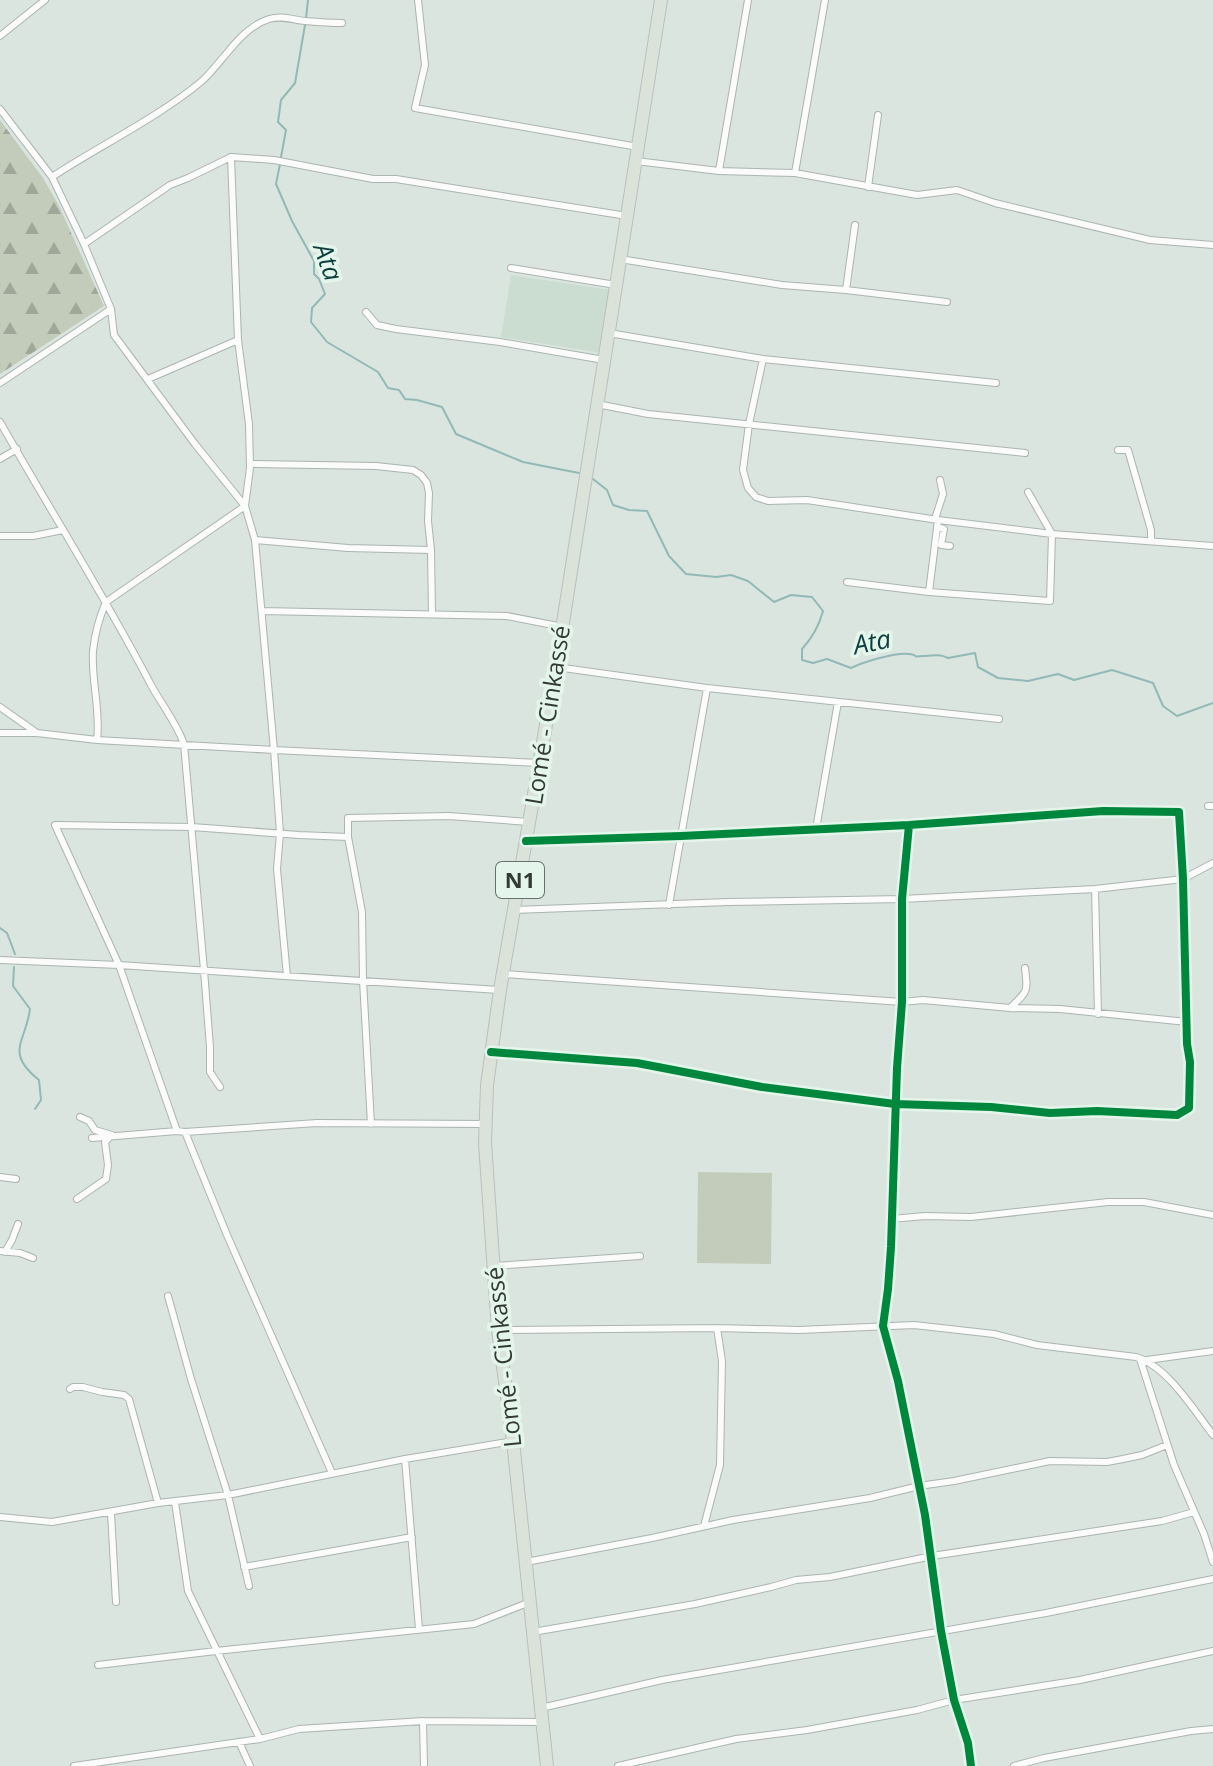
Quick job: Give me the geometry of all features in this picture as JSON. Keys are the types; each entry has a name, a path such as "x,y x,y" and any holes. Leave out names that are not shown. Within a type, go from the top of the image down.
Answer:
{"highway":[{"name":"Lomé - Cinkassé","path":"547,1766 513,1441 498,1330 484,1124 500,990 563,627 661,0"}],"street":[{"path":"0,36 45,0"},
{"path":"418,0 425,65 415,108 719,171 795,173 917,195 957,190 995,203 1150,240 1213,245"},
{"path":"719,171 748,0"},
{"path":"795,173 825,0"},
{"path":"52,177 159,111 202,80 249,30 263,21 283,17 342,23"},
{"path":"0,109 52,177 111,309 114,335 245,506 255,540 262,611 280,833 277,869 287,976"},
{"path":"868,187 878,115"},
{"path":"84,244 170,185 231,157 274,160 373,179 396,179 627,216"},
{"path":"97,740 99,727 93,653 97,621 106,602 245,506 250,464 249,424 238,340 231,157"},
{"path":"846,290 855,225"},
{"path":"620,259 782,285 947,302"},
{"path":"511,268 616,285"},
{"path":"0,383 111,309"},
{"path":"366,312 377,325 396,329 500,342 604,360"},
{"path":"609,333 763,359 996,383"},
{"path":"148,379 238,340"},
{"path":"763,359 743,470 748,488 756,497 768,501 807,500 937,522 1213,546"},
{"path":"597,404 648,414 1025,453"},
{"path":"0,422 106,602 159,701 178,728 184,744 210,1072 220,1087"},
{"path":"0,459 17,449"},
{"path":"1118,450 1128,450 1151,530 1151,541"},
{"path":"250,464 376,466 413,470 421,475 429,493 432,614"},
{"path":"929,592 943,494 940,480"},
{"path":"847,582 1050,601 1052,534 1028,492"},
{"path":"937,522 944,529 941,545 950,546"},
{"path":"0,536 33,536 63,530"},
{"path":"255,540 334,547 431,550"},
{"path":"262,611 507,616 563,627"},
{"path":"556,667 707,688 999,719"},
{"path":"669,905 707,688"},
{"path":"816,829 838,702"},
{"path":"0,707 37,733"},
{"path":"0,733 540,763"},
{"path":"491,1052 637,1063 762,1087 895,1104 991,1107 1050,1113 1181,1114 1190,1103 1179,812 1103,811 909,825 526,841"},
{"path":"371,1124 362,912 348,837 348,818 449,816 530,822"},
{"path":"332,1473 181,1131 119,965 55,825 192,827 348,837"},
{"path":"909,825 902,899 902,1002 888,1289 883,1326 898,1381 932,1556 941,1631 954,1700 968,1743 971,1766"},
{"path":"514,910 902,899 1095,889 1183,879 1213,863"},
{"path":"1095,889 1098,1014"},
{"path":"0,960 500,990"},
{"path":"1010,1008 1026,990 1028,980 1025,968"},
{"path":"503,974 902,1002 923,1000 1060,1009 1187,1022"},
{"path":"80,1117 89,1121 95,1130 112,1135"},
{"path":"92,1138 317,1123 484,1124"},
{"path":"77,1199 106,1179 105,1142 112,1135"},
{"path":"0,1177 16,1179"},
{"path":"891,1219 971,1217 1108,1202 1144,1202 1213,1215"},
{"path":"2,1252 12,1240 18,1224"},
{"path":"2,1252 20,1253 33,1258"},
{"path":"494,1266 640,1256"},
{"path":"168,1296 228,1495 249,1586"},
{"path":"498,1330 852,1329 914,1325 994,1334 1037,1345 1147,1360 1160,1370 1213,1435"},
{"path":"704,1526 720,1465 722,1361 717,1328"},
{"path":"1147,1360 1213,1352"},
{"path":"1136,1357 1143,1365 1167,1445 1213,1562"},
{"path":"70,1389 83,1387 129,1399 158,1503"},
{"path":"1202,1421 1213,1424"},
{"path":"0,1517 52,1522 158,1503 228,1495 405,1459 513,1441"},
{"path":"526,1562 1050,1461 1107,1462 1142,1455 1167,1445"},
{"path":"405,1459 419,1629"},
{"path":"175,1502 188,1591 260,1739"},
{"path":"533,1632 695,1604 796,1580 830,1577 932,1556 1162,1521 1194,1512"},
{"path":"111,1513 116,1602"},
{"path":"244,1567 412,1537"},
{"path":"541,1708 662,1680 1046,1613 1213,1579"},
{"path":"98,1665 474,1624 530,1602"},
{"path":"618,1766 736,1739 807,1730 954,1700 1080,1680 1213,1651"},
{"path":"423,1721 424,1766"},
{"path":"74,1766 260,1739 299,1729 423,1721 543,1722"},
{"path":"1014,1766 1213,1729"},
{"path":"239,1742 250,1766"}],"shaded area":[{"path":"511,275 611,290 601,353 501,337"}],"green space":[{"path":"0,120 43,178 59,206 104,306 0,374"},
{"path":"698,1172 772,1173 771,1264 697,1263"}],"waterway":[{"name":"Ata","path":"306,19 308,0"},
{"name":"Ata","path":"281,157 286,130 278,122 281,100 295,83 305,25"},
{"name":"Ata","path":"280,164 276,184 314,261 314,274 325,294 312,308 311,322 327,342 378,372 388,388 399,390 405,399 442,407 456,434 523,462 579,473"},
{"name":"Ata","path":"593,479 607,490 613,505 647,511 669,556 686,574 731,575 748,581 774,602 791,595 812,597 823,611 820,622 802,649 802,660 813,663 827,659 851,668 896,654 948,658 975,653 978,667 998,678 1028,681 1058,674 1074,680 1112,670 1153,683 1163,706 1177,716 1213,703"},
{"path":"0,928 7,933 15,954"},
{"path":"14,967 13,986 30,1009 20,1054 22,1062 39,1080 41,1100 35,1109"}],"cycle path":[{"path":"491,1052 637,1063 762,1087 895,1104 991,1107 1050,1113 1097,1111 1177,1115 1189,1108 1190,1062 1179,812 1103,811 909,825 526,841"},
{"path":"909,825 902,899 902,1002 891,1247 883,1326 898,1381 925,1515 941,1631 971,1766"}]}
